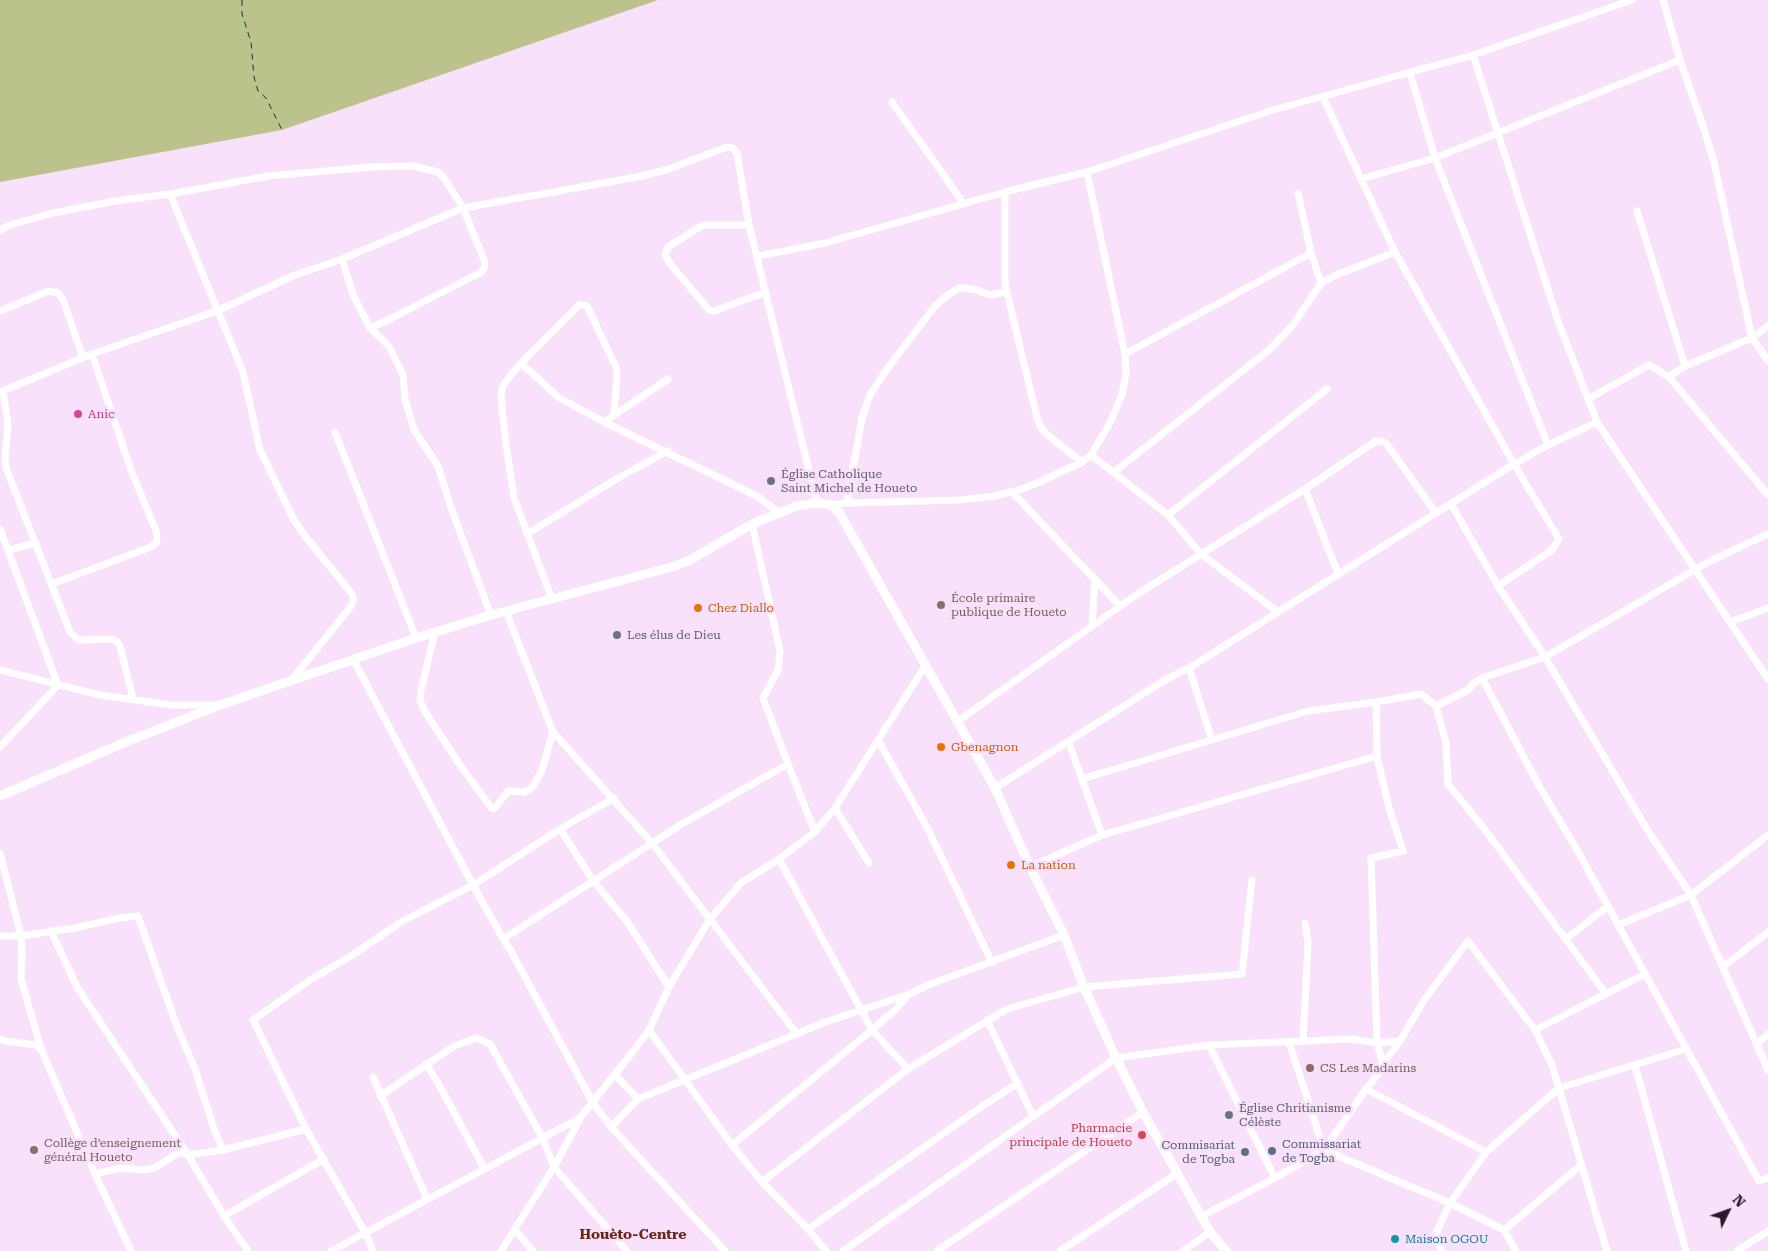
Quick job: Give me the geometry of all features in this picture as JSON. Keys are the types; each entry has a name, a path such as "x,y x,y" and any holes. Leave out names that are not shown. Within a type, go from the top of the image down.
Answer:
{"street":[{"path":"758,256 825,243 1005,192 1087,172 1273,110 1473,55 1632,0"},
{"path":"1663,0 1680,60 1704,126 1714,162 1752,338 1768,361"},
{"path":"1473,55 1558,321 1597,422 1767,676"},
{"path":"1361,179 1435,158 1680,60"},
{"path":"1410,73 1435,158 1548,445"},
{"path":"1323,97 1395,252 1514,464 1559,539 1552,550 1498,586"},
{"path":"892,102 964,204"},
{"path":"133,700 120,646 117,642 112,639 79,640 74,636 6,468 8,425 1,391 92,354 217,311 296,275 342,259 463,208 637,177 666,170 727,147 733,148 737,153 749,225 817,503"},
{"path":"0,230 13,224 53,213 115,201 170,194 286,174 413,166 438,172 444,178 463,208 485,266 480,273 370,328"},
{"path":"0,796 128,741 220,705 290,681 354,661 416,638 491,615 688,561 752,524 796,506 817,503 832,506 847,503 960,500 995,496 1040,482 1082,462 1091,455 1112,421 1122,394 1126,374 1125,354 1087,172"},
{"path":"1005,192 1006,292 1037,418 1041,428 1050,437 1082,462"},
{"path":"1298,193 1311,253 1321,283"},
{"path":"170,194 243,372 260,450 294,520 352,594 354,600 290,681"},
{"path":"1637,211 1685,366"},
{"path":"749,225 703,225 668,247 664,255 709,310 714,311 766,292"},
{"path":"1114,472 1269,350 1293,325 1321,283 1336,275 1395,252"},
{"path":"1125,354 1311,253"},
{"path":"342,259 353,295 370,328 389,346 403,374 405,399 414,430 438,466 451,508 491,615"},
{"path":"847,503 862,418 870,395 887,369 935,306 948,295 959,288 977,290 989,295 1006,292"},
{"path":"0,311 49,291 58,293 63,299 83,358"},
{"path":"552,599 514,498 501,397 502,388 521,363 580,304 587,306 616,367 614,415"},
{"path":"1669,377 1685,366 1752,338 1768,326"},
{"path":"52,584 151,547 157,542 156,531 131,470 92,354"},
{"path":"521,363 558,397 604,422 668,451 757,496 778,512"},
{"path":"1588,399 1649,365 1669,377 1768,495"},
{"path":"604,422 668,379"},
{"path":"1168,515 1327,389"},
{"path":"995,788 1069,743 1165,680 1189,668 1514,464 1548,445 1597,422"},
{"path":"335,432 416,638"},
{"path":"958,721 1120,606 1380,440 1386,443 1436,513"},
{"path":"527,534 618,478 668,451"},
{"path":"1091,455 1168,515 1201,554 1278,612"},
{"path":"1305,489 1338,574"},
{"path":"1012,492 1120,606"},
{"path":"1451,504 1498,586 1545,656 1648,831 1691,895 1768,1070"},
{"path":"832,506 840,514 995,788 1030,867 1064,935 1084,987 1116,1058 1143,1112 1210,1232 1226,1251"},
{"path":"752,524 780,651 778,670 763,698 815,832"},
{"path":"0,529 58,685"},
{"path":"1436,706 1468,690 1482,678 1545,656 1695,570 1768,534"},
{"path":"9,550 36,543"},
{"path":"1092,626 1095,580"},
{"path":"1730,622 1768,608"},
{"path":"506,611 553,732 652,842 797,1034"},
{"path":"436,632 420,700 444,742 493,809 496,808 508,791 524,792 534,785 542,770 553,732"},
{"path":"354,661 473,885 593,1103 611,1127 725,1251"},
{"path":"501,1251 554,1167 580,1118 649,1030 669,987 710,919 742,883 779,859 815,832 835,808 925,666"},
{"path":"1189,668 1212,740"},
{"path":"0,670 100,695 172,705 220,705"},
{"path":"1482,678 1538,784 1608,906 1759,1181 1768,1178"},
{"path":"0,747 58,685"},
{"path":"1082,779 1308,711 1421,694 1436,706 1446,742 1448,784 1486,831 1606,994"},
{"path":"1376,702 1377,756 1389,808 1404,851 1371,858 1377,1043 1383,1064"},
{"path":"878,740 928,828 992,963"},
{"path":"1069,743 1102,835"},
{"path":"1030,867 1102,835 1377,756"},
{"path":"503,939 594,882 652,842 788,764"},
{"path":"373,1251 365,1232 306,1129 254,1020 310,980 351,956 401,922 473,885 560,829 614,798"},
{"path":"835,808 869,864"},
{"path":"560,829 594,882 626,920 669,987"},
{"path":"1618,924 1691,895 1768,835"},
{"path":"0,853 21,936 21,979 41,1050 131,1251"},
{"path":"779,859 872,1030 908,1069"},
{"path":"762,1182 908,1069 1007,1009 1084,987 1242,974 1252,880"},
{"path":"1566,939 1608,906"},
{"path":"0,936 21,936 138,916 223,1150"},
{"path":"1303,1042 1308,943 1305,924"},
{"path":"51,931 77,987 188,1155 224,1216 248,1251"},
{"path":"1723,967 1768,932"},
{"path":"611,1127 638,1098 797,1034 908,995 928,985 1064,935"},
{"path":"1202,1216 1324,1150 1379,1073 1425,999 1468,941 1535,1030 1552,1065 1607,1251"},
{"path":"1535,1030 1645,974"},
{"path":"732,1145 896,1010 908,995"},
{"path":"987,1020 1033,1116"},
{"path":"649,1030 732,1145 762,1182 826,1251"},
{"path":"1756,1044 1768,1034"},
{"path":"380,1096 454,1046 476,1038 490,1044 542,1137 554,1167 627,1251"},
{"path":"0,1039 36,1046 41,1050"},
{"path":"843,1251 1116,1058 1209,1045 1351,1039 1377,1043 1400,1041"},
{"path":"1289,1042 1324,1150 1450,1203 1504,1230 1516,1251"},
{"path":"1209,1045 1275,1178"},
{"path":"1441,1251 1436,1233 1450,1203 1486,1152 1559,1088 1686,1049"},
{"path":"426,1064 484,1168"},
{"path":"1635,1064 1686,1251"},
{"path":"615,1075 638,1098"},
{"path":"372,1077 427,1199"},
{"path":"808,1230 981,1107 1018,1083"},
{"path":"1366,1089 1486,1152"},
{"path":"937,1251 1143,1112"},
{"path":"331,1251 580,1118"},
{"path":"95,1174 120,1168 144,1170 154,1168 180,1152 188,1155 223,1150 306,1129"},
{"path":"224,1216 324,1159"},
{"path":"1504,1230 1582,1165"},
{"path":"1060,1251 1178,1172"},
{"path":"515,1230 533,1251"},
{"path":"1737,1251 1768,1231"},
{"path":"1182,1251 1210,1232"}],"green space":[{"path":"0,0 658,0 282,130 0,182"}],"ferry route":[{"path":"242,0 242,14 251,42 254,77 258,91 266,98 282,130"}],"place":[{"name":"Anic","path":"78,414"},
{"name":"Église Catholique Saint Michel de Houeto","path":"771,481"},
{"name":"École primaire publique de Houeto","path":"941,605"},
{"name":"Chez Diallo","path":"698,608"},
{"name":"Les élus de Dieu","path":"617,635"},
{"name":"Gbenagnon","path":"941,747"},
{"name":"La nation","path":"1011,865"},
{"name":"CS Les Madarins","path":"1310,1068"},
{"name":"Église Chritianisme Célèste","path":"1229,1115"},
{"name":"Pharmacie principale de Houeto","path":"1142,1135"},
{"name":"Collège d’enseignement général Houeto","path":"34,1150"},
{"name":"Commissariat de Togba","path":"1272,1151"},
{"name":"Commisariat de Togba","path":"1245,1152"},
{"name":"Maison OGOU","path":"1395,1239"}],"district":[{"name":"Houèto-Centre","path":"633,1235"}]}
